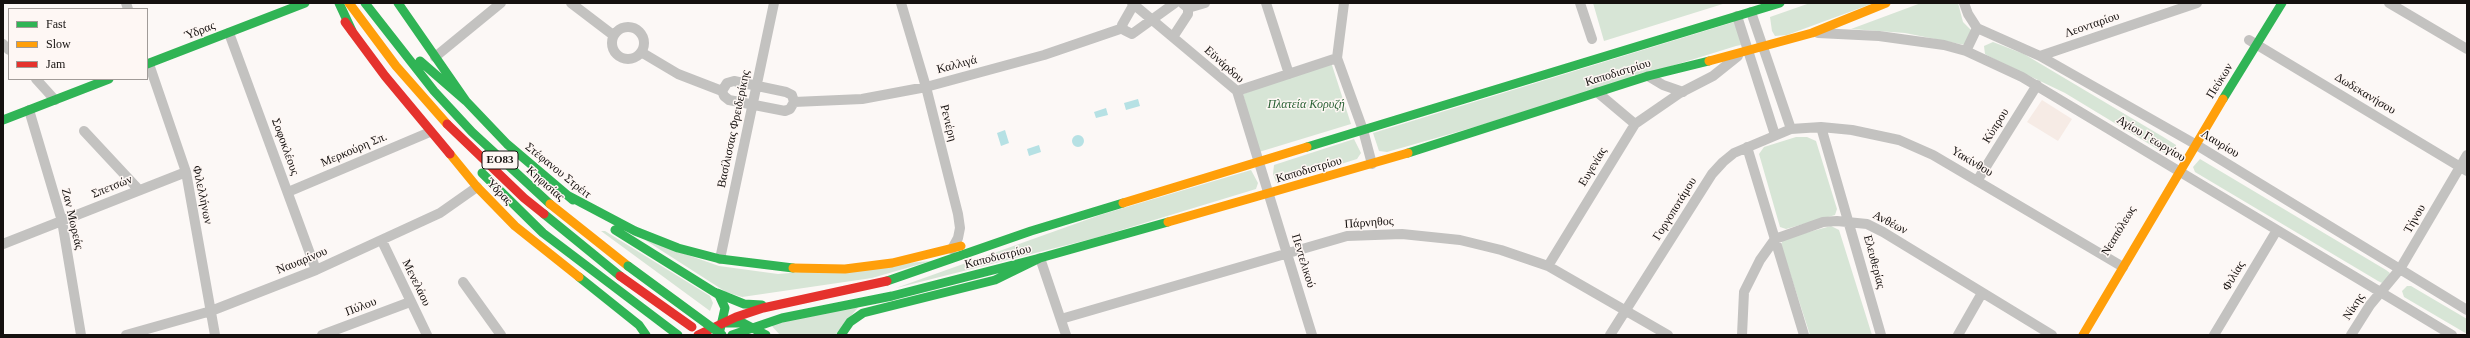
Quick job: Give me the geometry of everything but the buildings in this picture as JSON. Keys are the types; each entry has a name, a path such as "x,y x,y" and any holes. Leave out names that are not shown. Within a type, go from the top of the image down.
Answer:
{"main road":[{"name":"Ύδρας","path":"148,64 306,3"},
{"name":"Ύδρας","path":"331,3 430,132 477,187 515,226 639,325 646,335"},
{"path":"339,3 352,31"},
{"name":"Κηφισίας","path":"349,3 392,60 458,136 524,198 620,276 702,335"},
{"name":"Κηφισίας","path":"365,3 449,109 508,167 559,212 628,266 722,335"},
{"name":"Στέφανου Στρέιτ","path":"398,3 466,101 507,144 565,194 609,226 719,295 725,308 723,323"},
{"name":"Καποδιστρίου","path":"698,335 723,323 777,304 900,278 1031,231 1780,3"},
{"name":"Καποδιστρίου","path":"732,335 752,327 817,309 892,296 1040,258 1269,194 1372,164 1648,76 1744,53 1812,33 1886,3"},
{"name":"Πεύκων","path":"2253,42 2272,3"},
{"name":"Πεύκων","path":"2191,142 2253,42 2282,3"},
{"path":"391,36 466,101"},
{"path":"3,120 106,80"},
{"path":"458,136 474,163 506,199 543,233 661,324 678,335"},
{"name":"Νεαπόλεως","path":"2073,335 2119,264 2191,142"},
{"path":"565,194 635,231 678,248 720,260 787,268 845,269 892,264 952,249 1001,234 1031,231"},
{"path":"841,335 850,322 863,313 996,280 1040,258"},
{"name":"Νεαπόλεως","path":"2083,335 2119,264"},
{"path":"713,291 744,304 777,304"},
{"path":"718,335 723,323 743,323 766,335"},
{"path":"661,324 666,335"}],"street":[{"path":"435,57 501,3"},
{"path":"571,3 613,35"},
{"name":"Βασίλισσας Φρειδερίκης","path":"720,260 774,3"},
{"name":"Ρενιέρη","path":"900,3 926,87 960,228 958,238 952,249"},
{"name":"Καλλιγά","path":"641,52 678,74 722,91 724,96 729,100 784,111 790,109 794,102 862,99 926,87 1044,55 1123,28 1129,34 1134,34 1175,3"},
{"path":"1173,37 1188,14 1185,6 1205,3"},
{"path":"1266,3 1289,74"},
{"path":"1344,3 1337,58 1363,130 1372,164"},
{"path":"1580,3 1592,39"},
{"path":"1964,3 1968,14 1977,28 1966,51"},
{"name":"Λεονταρίου","path":"2040,56 2197,3"},
{"path":"2389,3 2467,49"},
{"path":"1123,28 1123,22 1133,4"},
{"name":"Εϋνάρδου","path":"1133,4 1237,91 1269,194"},
{"path":"1751,12 1791,130"},
{"path":"1737,16 1744,53 1775,135"},
{"path":"626,27 638,30 644,41 641,52 631,59 618,56 612,47 613,35 621,28 626,27"},
{"name":"Λαυρίου","path":"1977,28 2040,56 2191,142 2467,310"},
{"name":"Σοφοκλέους","path":"229,33 316,270"},
{"name":"Αγίου Γεωργίου","path":"1812,33 1879,36 1944,45 1966,51 2037,85 2175,170 2452,335"},
{"name":"Δωδεκανήσου","path":"2253,42 2463,169"},
{"path":"1597,92 1635,124 1683,92 1713,76 1744,53"},
{"path":"1237,91 1337,58"},
{"name":"Φιλελλήνων","path":"148,64 186,172 215,335"},
{"path":"1648,76 1663,85 1683,92"},
{"path":"37,80 55,100"},
{"path":"722,91 725,85 730,82 789,93 794,102"},
{"name":"Κύπρου","path":"1977,181 2037,85"},
{"name":"Ζαν Μωρεάς","path":"29,110 62,221 81,335"},
{"name":"Ευγενίας","path":"1548,266 1635,124"},
{"name":"Υακίνθου","path":"1791,130 1821,127 1852,130 1899,140 1933,155 2119,264"},
{"name":"Ελευθερίας","path":"1821,127 1850,222 1881,335"},
{"name":"Γοργοποτάμου","path":"1610,335 1712,174 1728,157 1775,135 1791,130"},
{"path":"84,131 139,190"},
{"name":"Μερκούρη Σπ.","path":"288,192 430,132"},
{"path":"1747,147 1804,335"},
{"name":"Τήνου","path":"2380,293 2400,270 2463,169 2467,155"},
{"name":"Σπετσών","path":"3,244 186,172"},
{"name":"Ναυαρίνου","path":"126,335 211,311 316,270 440,214 477,187"},
{"name":"Πεντελικού","path":"1269,194 1312,335"},
{"name":"Ανθέων","path":"1775,238 1824,222 1850,222 1867,224 1883,232 2052,335"},
{"name":"Φιλίας","path":"2214,335 2277,230"},
{"name":"Πάρνηθος","path":"1061,319 1287,252 1347,236 1402,234 1460,240 1501,250 1548,266 1625,312 1668,335"},
{"path":"1742,335 1744,292 1760,260 1775,238"},
{"name":"Μενελάου","path":"382,241 427,335"},
{"path":"1040,258 1066,335"},
{"path":"463,282 501,335"},
{"path":"1958,335 1982,293"},
{"name":"Νίκης","path":"2352,335 2380,293"},
{"name":"Πύλου","path":"322,335 410,302"}],"shaded area":[{"path":"2042,100 2072,119 2058,141 2027,122"}],"green space":[{"path":"1593,3 1726,3 1604,41"},
{"path":"1810,3 1874,3 1787,35 1775,36 1772,31 1770,17"},
{"path":"1921,3 1958,3 1963,22 1972,31 1965,45 1905,33 1851,29"},
{"path":"1734,22 1741,45 1478,126 1387,152 1379,151 1373,133"},
{"path":"1993,42 2024,54 2165,138 2176,145 2174,154 2164,153 2065,93 1985,54 1984,46"},
{"name":"Πλατεία Κορυζή","path":"1331,62 1351,124 1259,152 1243,94"},
{"path":"1796,137 1807,137 1816,141 1837,209 1835,215 1786,229 1780,227 1759,154 1764,147"},
{"path":"1354,139 1361,153 1357,159 1280,183 1276,182 1273,174 1274,165"},
{"path":"2200,159 2386,270 2390,273 2388,277 2382,283 2378,281 2195,172 2193,167"},
{"path":"1251,170 1258,183 1256,189 1095,238 896,288 1100,215"},
{"path":"1831,226 1839,230 1872,335 1810,335 1781,245 1783,239"},
{"path":"601,231 605,231 710,296 713,303 710,311"},
{"path":"645,240 719,266 778,274 931,261 872,278 742,297 726,292"},
{"path":"2407,286 2411,286 2467,319 2467,334 2404,297 2402,291"},
{"path":"861,304 835,335 780,335 769,323"}],"water":[{"path":"1138,99 1140,106 1126,110 1124,103"},
{"path":"1106,108 1108,115 1096,118 1094,112"},
{"path":"1005,130 1009,143 1001,146 997,133"},
{"path":"1076,135 1080,135 1084,141 1080,147 1076,147 1072,143 1072,139"},
{"path":"1039,145 1041,152 1029,156 1027,149"}],"traffic: fast":[{"path":"148,64 305,3"},
{"path":"339,3 352,31"},
{"path":"365,3 434,91 472,132 550,204"},
{"path":"398,3 466,101 507,144 573,200"},
{"path":"1307,147 1780,3"},
{"path":"2223,99 2282,3"},
{"path":"420,61 466,101"},
{"path":"1408,153 1648,76 1709,61"},
{"path":"3,120 106,80"},
{"path":"482,173 543,233 678,335"},
{"path":"565,194 635,231 678,248 720,259 793,268"},
{"path":"887,281 1031,231 1123,203"},
{"path":"544,214 620,276"},
{"path":"732,335 782,318 892,296 1040,258 1168,222"},
{"path":"615,230 719,295 725,308 720,330"},
{"path":"841,335 850,322 863,313 995,280 1040,258"},
{"path":"628,266 722,335"},
{"path":"579,277 639,325 646,335"},
{"path":"717,293 744,304 762,305"},
{"path":"723,323 743,323 766,335"}],"traffic: slow":[{"path":"349,3 396,66 447,124"},
{"path":"1709,61 1812,33 1886,3"},
{"path":"2083,335 2223,99"},
{"path":"1123,203 1307,147"},
{"path":"1168,222 1408,153"},
{"path":"450,154 477,187 515,226 579,277"},
{"path":"550,204 628,266"},
{"path":"793,268 845,269 892,263 961,246"}],"traffic: jam":[{"path":"345,22 385,76 450,154"},
{"path":"447,124 524,198 544,214"},
{"path":"620,276 692,327"},
{"path":"698,335 736,317 763,308 887,281"}]}
